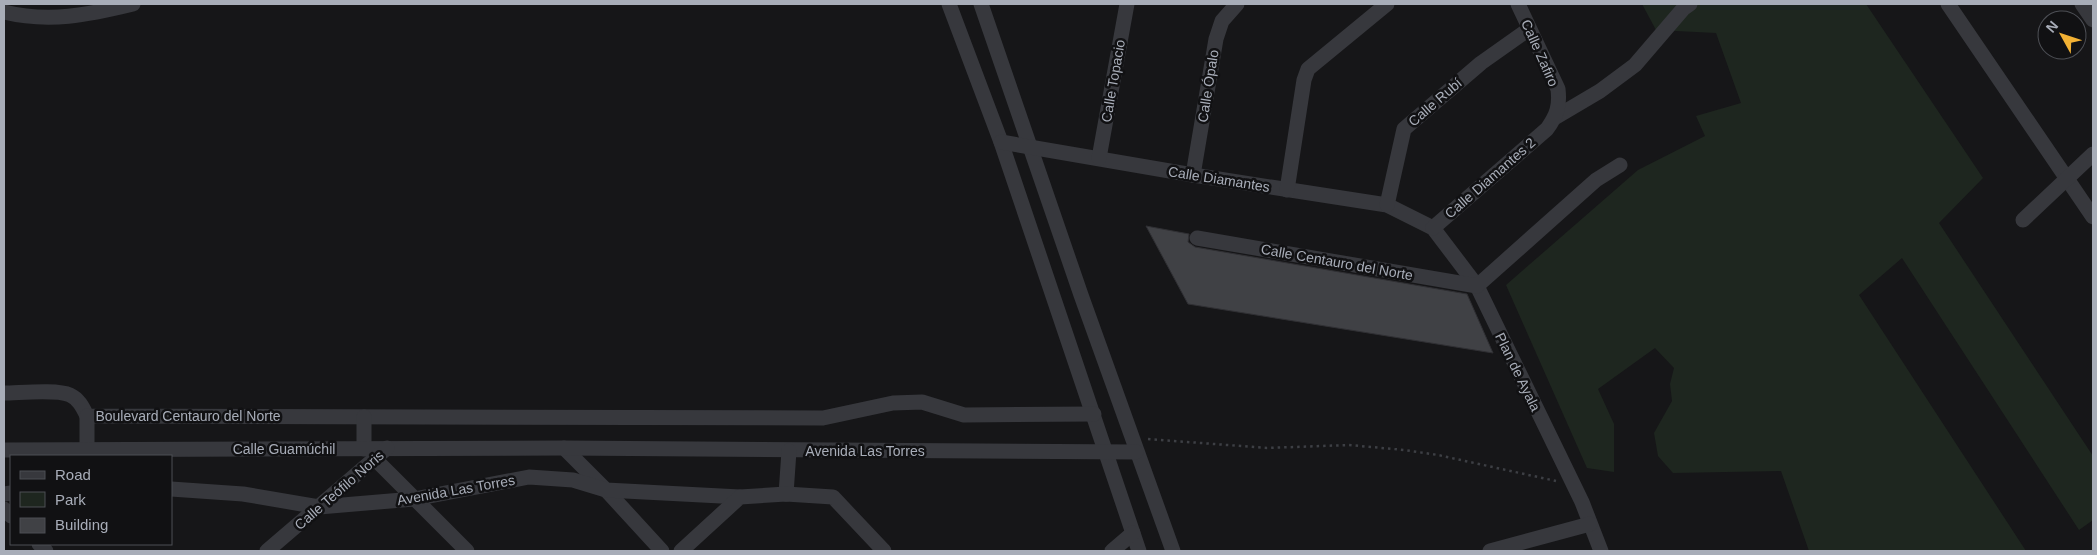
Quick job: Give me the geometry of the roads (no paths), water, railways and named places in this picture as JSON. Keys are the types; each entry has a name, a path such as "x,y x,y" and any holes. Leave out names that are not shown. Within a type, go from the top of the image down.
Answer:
{"street":[{"path":"4,12 21,16 71,18 133,4"},
{"path":"949,4 1000,142 1094,414 1104,451 1140,551"},
{"path":"981,4 1134,445 1173,551"},
{"name":"Calle Topacio","path":"1099,158 1127,4"},
{"name":"Calle Ópalo","path":"1193,175 1216,39 1222,21 1237,4"},
{"path":"1287,190 1303,85 1308,69 1387,4"},
{"name":"Calle Zafiro","path":"1518,4 1558,89 1560,103 1551,123"},
{"name":"Calle Diamantes 2","path":"1433,228 1551,123 1635,65 1683,9 1690,4"},
{"path":"1948,4 2093,216"},
{"path":"2082,4 2093,20"},
{"name":"Calle Rubí","path":"1387,205 1404,129 1481,63 1529,29"},
{"name":"Calle Diamantes","path":"1000,142 1193,175 1387,205 1433,228"},
{"path":"2023,220 2093,154"},
{"path":"1477,286 1596,180 1620,165"},
{"name":"Plan de Ayala","path":"1433,228 1477,286 1582,502 1600,551"},
{"name":"Calle Centauro del Norte","path":"1196,238 1477,286"},
{"name":"Boulevard Centauro del Norte","path":"4,393 60,392 71,395 79,402 87,416 823,418 893,403 922,402 964,415 1094,414"},
{"path":"87,416 87,450"},
{"path":"364,417 369,453 467,551"},
{"name":"Avenida Las Torres","path":"564,448 789,451 1104,451 1134,445"},
{"name":"Calle Teófilo Noris","path":"268,551 319,507 369,453 387,448 564,448"},
{"path":"564,448 662,551"},
{"name":"Calle Guamúchil","path":"4,450 369,453"},
{"path":"786,494 789,451"},
{"name":"Avenida Las Torres","path":"172,490 243,494 319,507 414,499 529,477 573,480 606,490 740,497 786,494 833,497 884,551"},
{"path":"682,551 740,497"},
{"path":"1492,551 1590,524"},
{"path":"1112,551 1133,533"}]}
